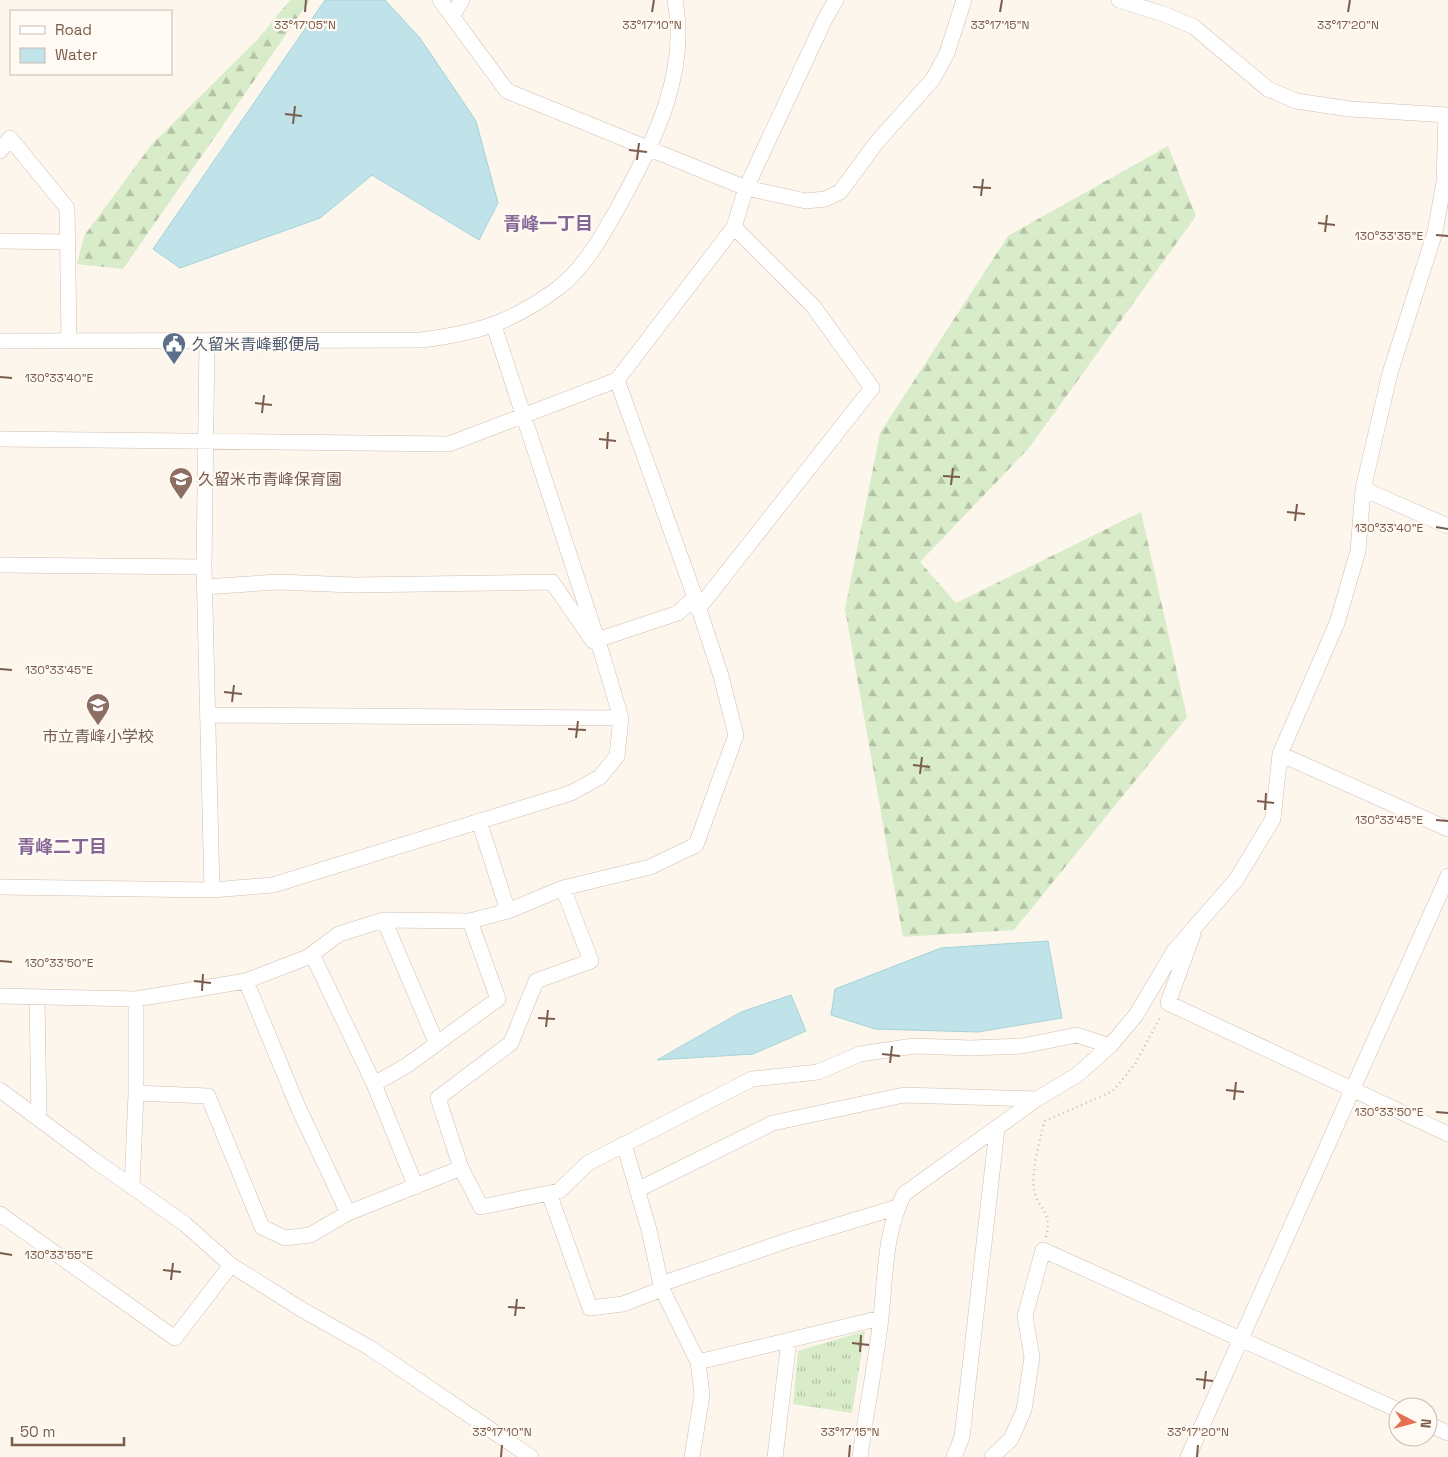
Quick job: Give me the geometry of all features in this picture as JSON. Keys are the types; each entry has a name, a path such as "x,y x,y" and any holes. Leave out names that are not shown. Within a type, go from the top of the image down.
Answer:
{"street":[{"path":"440,0 453,15 507,91 649,151 746,188 806,201 825,199 840,192 877,142 932,79 947,53 964,0"},
{"path":"453,15 462,0"},
{"path":"0,341 421,340 456,336 494,326 559,288 589,256 649,151 668,101 677,58 678,18 675,0"},
{"path":"0,439 449,444 617,380 734,227 746,188 825,19 836,0"},
{"path":"860,1457 881,1318 887,1247 893,1217 904,1194 1036,1100 1077,1075 1110,1046 1136,1015 1174,951 1236,880 1272,819 1280,754 1337,623 1358,551 1362,489 1390,373 1435,232 1444,182 1447,115 1350,109 1296,100 1268,89 1194,27 1166,15 1119,0"},
{"path":"0,151 10,138 67,208 69,342"},
{"path":"600,647 678,613 696,603 872,388 813,306 734,227"},
{"path":"0,241 68,242"},
{"path":"0,887 212,890 273,885 571,793 600,778 617,756 621,718 600,647 494,326"},
{"path":"207,341 204,586 212,890"},
{"path":"0,996 136,998 246,981 312,954 339,934 384,920 470,921 508,911 563,888 650,867 696,845 736,735 721,676 617,380"},
{"path":"1362,489 1448,526"},
{"path":"0,565 204,567"},
{"path":"204,586 277,582 354,585 552,582 600,647"},
{"path":"208,715 621,718"},
{"path":"1280,754 1448,829"},
{"path":"479,821 508,911"},
{"path":"1188,1457 1351,1088 1448,876"},
{"path":"563,888 591,960 536,981 511,1043 438,1098 461,1168 480,1207 559,1191 588,1163 752,1079 818,1072 860,1054 914,1046 970,1048 1022,1046 1077,1035 1110,1046"},
{"path":"384,920 436,1042"},
{"path":"374,1084 406,1066 436,1042 498,999 470,921"},
{"path":"1196,925 1168,1003 1448,1134"},
{"path":"312,954 374,1084 416,1187"},
{"path":"246,981 298,1107 348,1214"},
{"path":"37,996 39,1119"},
{"path":"132,1187 136,1093 136,998"},
{"path":"0,1090 185,1224 231,1265 300,1308 370,1348 531,1457"},
{"path":"136,1093 208,1096 262,1227 285,1238 310,1235 348,1214 461,1168"},
{"path":"637,1190 773,1123 904,1095 1036,1100"},
{"path":"954,1457 962,1437 997,1128"},
{"path":"624,1144 649,1230 661,1286 698,1362 702,1395 692,1457"},
{"path":"550,1193 590,1308 623,1304 661,1286 789,1240 898,1207"},
{"path":"0,1214 175,1338 231,1265"},
{"path":"992,1457 1011,1439 1024,1410 1032,1357 1025,1316 1043,1250 1388,1405"},
{"path":"698,1362 881,1318"},
{"path":"775,1457 789,1340"}],"path":[{"path":"1043,1250 1049,1222 1034,1189 1039,1137 1045,1121 1113,1091 1135,1064 1168,1003"}],"green space":[{"path":"290,0 310,0 123,269 77,264 84,236 152,144 258,39"},
{"path":"1168,146 1196,216 1029,448 920,562 956,603 1141,512 1187,717 1014,930 903,937 845,609 880,433 1008,236"},
{"path":"865,1331 852,1413 793,1404 798,1351"}],"water":[{"path":"325,0 385,0 420,38 476,121 498,203 479,240 372,175 320,218 180,268 153,249"},
{"path":"1048,941 1062,1018 978,1032 875,1029 831,1015 835,989 941,948"},
{"path":"791,995 806,1031 753,1054 657,1060 741,1012"}],"place":[{"name":"久留米青峰郵便局","path":"174,365"},
{"name":"久留米市青峰保育園","path":"181,500"},
{"name":"市立青峰小学校","path":"98,726"}],"district":[{"name":"青峰一丁目","path":"548,223"},
{"name":"青峰二丁目","path":"62,846"}]}
